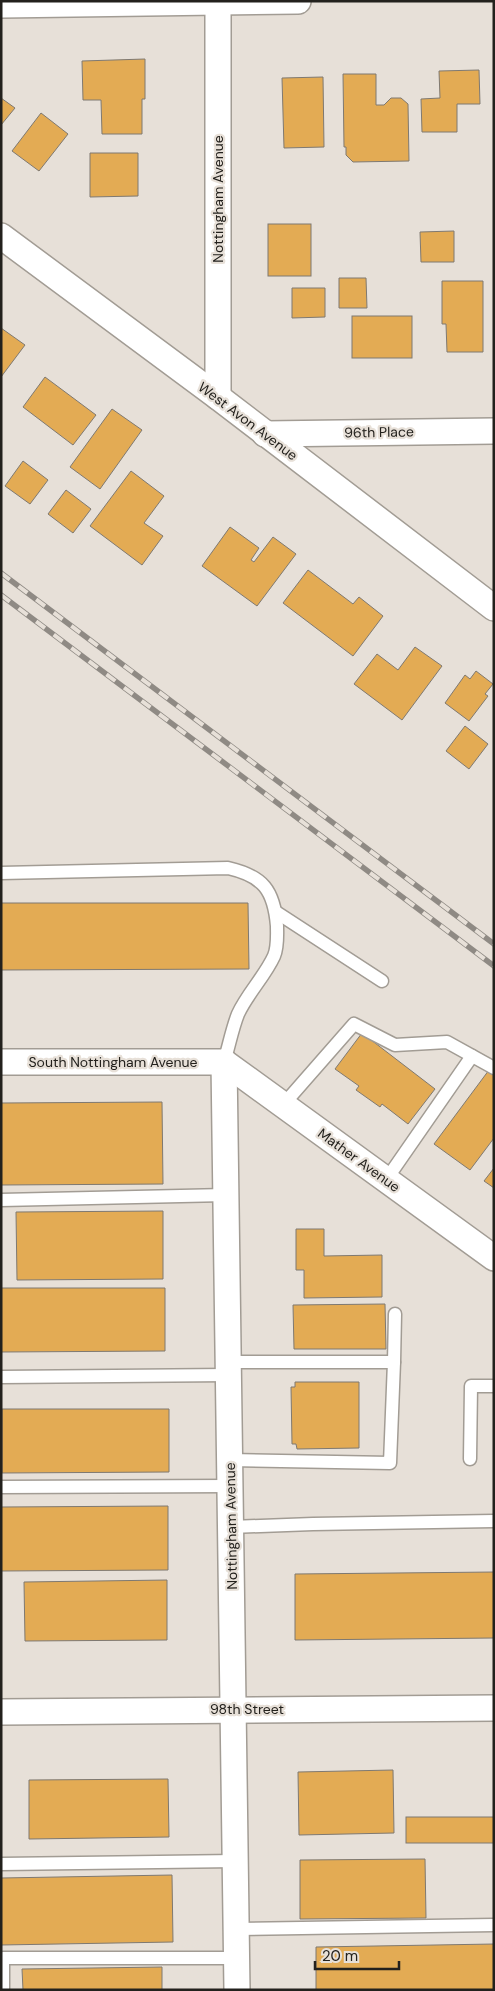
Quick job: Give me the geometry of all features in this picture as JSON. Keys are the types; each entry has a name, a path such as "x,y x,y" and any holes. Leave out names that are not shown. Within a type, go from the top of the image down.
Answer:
{"street":[{"path":"1,4 298,1"},
{"name":"Nottingham Avenue","path":"218,2 218,397"},
{"name":"West Avon Avenue","path":"1,236 218,397 494,608"},
{"name":"96th Place","path":"265,434 494,431"},
{"name":"South Nottingham Avenue","path":"1,1062 224,1062"},
{"name":"Nottingham Avenue","path":"224,1062 237,1990"},
{"name":"Mather Avenue","path":"224,1062 494,1258"},
{"name":"98th Street","path":"1,1712 494,1708"}],"lane":[{"path":"1,874 228,868 246,872 257,878 266,888 276,912 278,936 275,954 238,1013 224,1062"},
{"path":"276,912 382,981"},
{"path":"283,1105 354,1024 396,1045 447,1042 494,1068"},
{"path":"386,1180 472,1056"},
{"path":"1,1200 226,1195"},
{"path":"230,1460 390,1463 395,1314"},
{"path":"1,1377 394,1362"},
{"path":"470,1460 471,1386 494,1386"},
{"path":"1,1487 230,1486"},
{"path":"231,1527 494,1521"},
{"path":"1,1864 236,1861"},
{"path":"237,1929 494,1925"},
{"path":"3,1990 3,1958 237,1958"}],"building":[{"path":"145,59 145,99 142,99 142,134 102,134 101,100 83,100 82,61"},
{"path":"479,70 480,104 457,104 457,132 422,132 421,99 440,98 439,71"},
{"path":"343,74 376,74 376,105 384,105 391,98 401,98 408,104 409,161 353,162 346,155 346,147 344,147"},
{"path":"323,77 324,147 284,148 282,78"},
{"path":"1,98 15,108 1,125"},
{"path":"41,113 68,134 39,171 12,151"},
{"path":"90,153 138,153 138,196 90,197"},
{"path":"268,224 311,224 311,276 268,276"},
{"path":"454,231 454,262 421,262 420,232"},
{"path":"339,278 366,278 367,308 339,308"},
{"path":"442,281 483,281 483,352 447,352 446,324 442,324"},
{"path":"292,288 325,288 325,317 292,318"},
{"path":"352,316 412,316 412,358 352,358"},
{"path":"1,328 25,345 1,377"},
{"path":"45,377 96,415 73,445 23,407"},
{"path":"112,409 142,430 100,489 70,467"},
{"path":"23,461 48,480 30,504 5,486"},
{"path":"131,471 164,496 144,523 163,536 142,565 90,526"},
{"path":"66,490 91,509 73,533 48,514"},
{"path":"230,527 259,548 251,560 254,562 273,537 296,554 257,606 202,566"},
{"path":"308,570 353,604 359,597 383,616 353,656 283,603"},
{"path":"415,647 442,666 402,720 354,684 377,654 398,670"},
{"path":"476,671 493,684 485,694 488,696 469,721 445,703 465,675 470,679"},
{"path":"465,726 488,744 469,769 446,751"},
{"path":"1,903 248,903 249,969 1,970"},
{"path":"362,1033 435,1089 408,1124 382,1104 380,1107 356,1090 359,1086 335,1069"},
{"path":"489,1070 494,1074 494,1138 470,1170 434,1144"},
{"path":"162,1102 163,1184 1,1185 1,1103"},
{"path":"494,1168 494,1188 484,1181"},
{"path":"163,1211 163,1279 17,1280 16,1212"},
{"path":"296,1229 324,1229 324,1256 382,1255 382,1297 304,1298 304,1270 296,1270"},
{"path":"1,1288 165,1288 165,1351 1,1352"},
{"path":"385,1304 386,1349 294,1349 293,1305"},
{"path":"295,1382 359,1382 359,1448 297,1449 296,1444 292,1444 291,1387 295,1387"},
{"path":"2,1409 169,1409 169,1472 2,1473"},
{"path":"168,1506 168,1570 1,1571 1,1507"},
{"path":"494,1572 494,1638 295,1640 295,1574"},
{"path":"167,1580 167,1640 25,1641 24,1582"},
{"path":"393,1770 394,1833 299,1835 298,1772"},
{"path":"168,1779 169,1837 29,1839 29,1780"},
{"path":"406,1817 494,1817 494,1843 406,1843"},
{"path":"425,1859 426,1918 300,1919 300,1860"},
{"path":"172,1875 173,1942 1,1945 1,1878"},
{"path":"494,1944 494,1990 316,1990 316,1947"},
{"path":"162,1967 162,1990 23,1990 22,1969"}],"railway":[{"path":"1,573 494,944"},
{"path":"1,595 494,966"}]}
